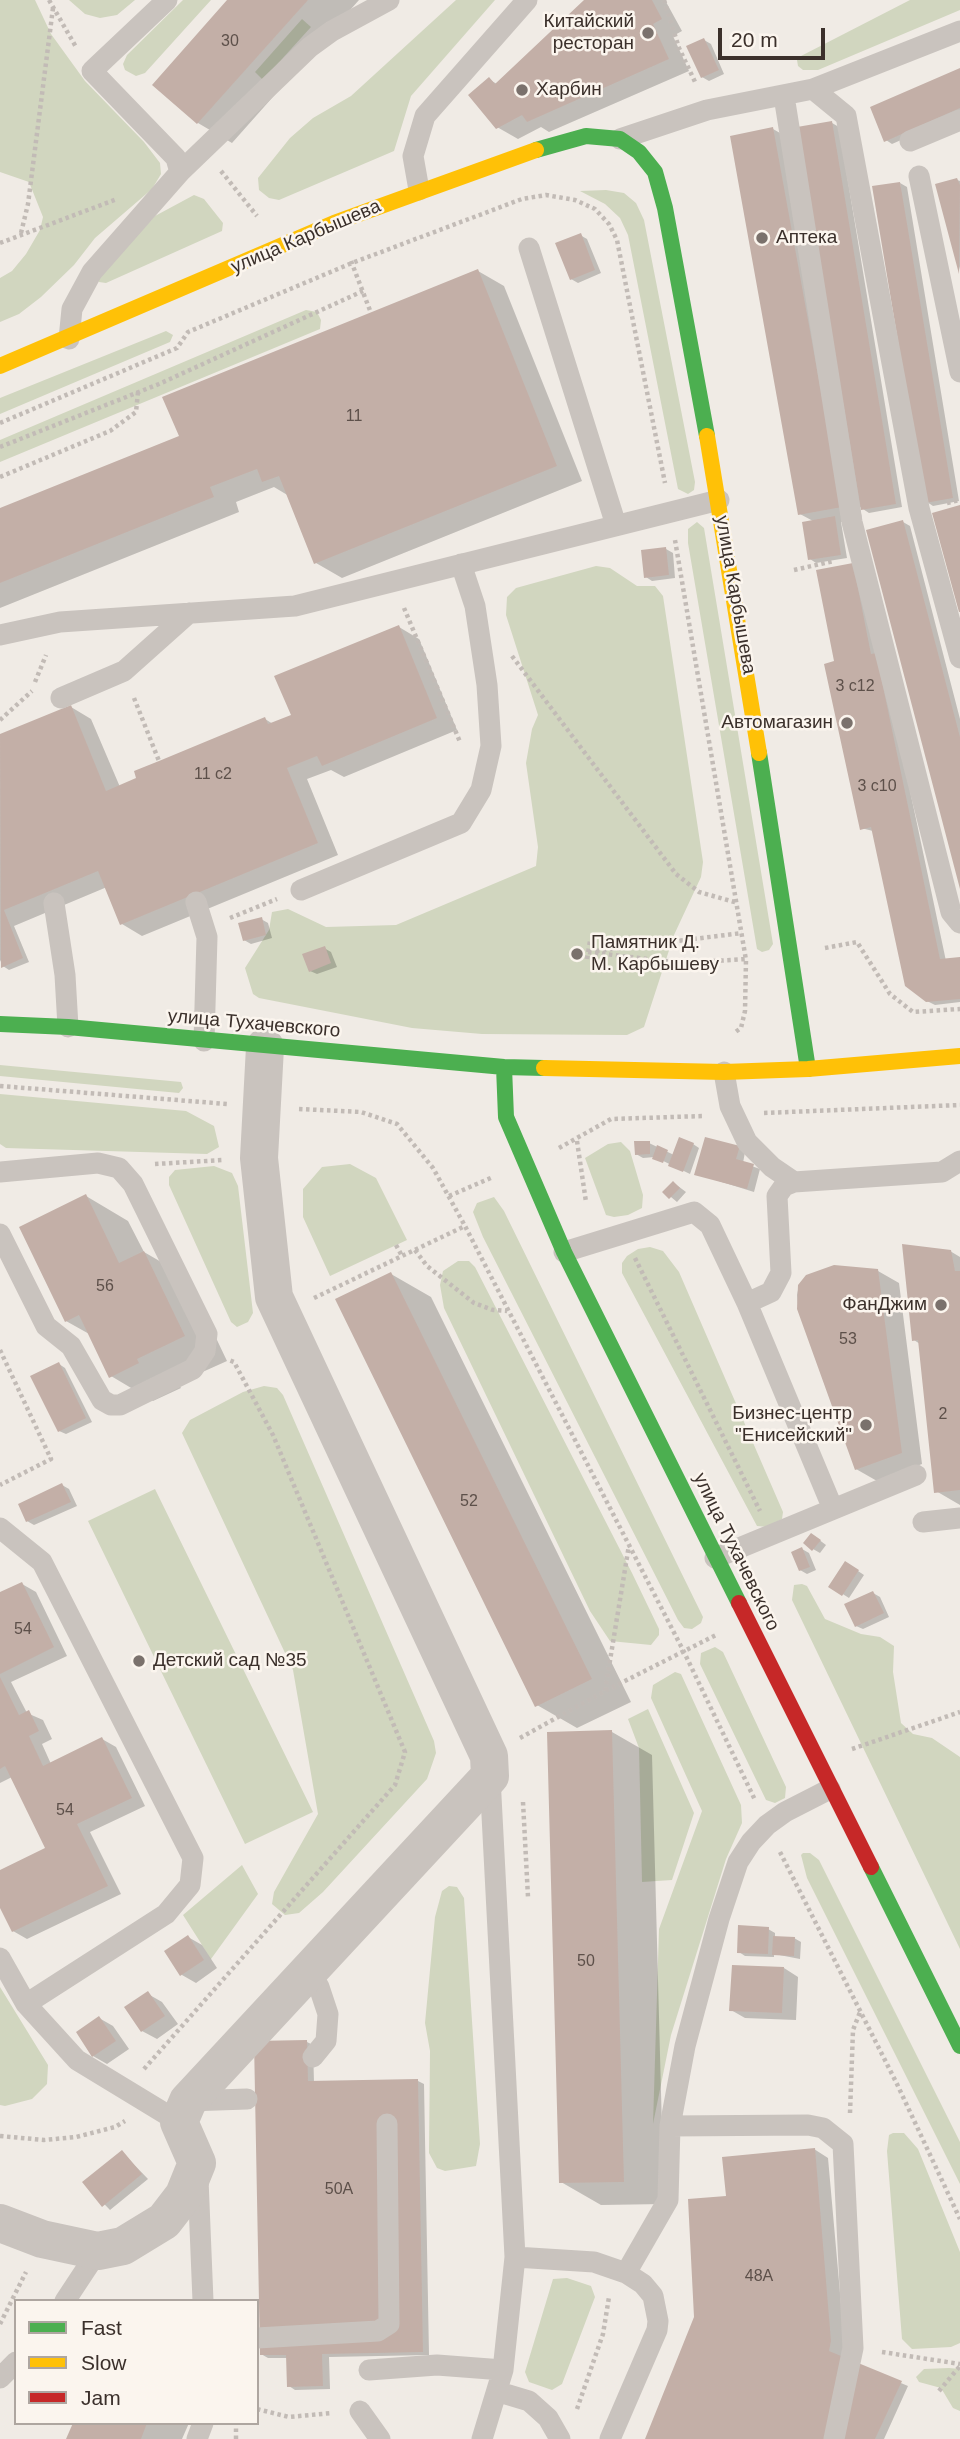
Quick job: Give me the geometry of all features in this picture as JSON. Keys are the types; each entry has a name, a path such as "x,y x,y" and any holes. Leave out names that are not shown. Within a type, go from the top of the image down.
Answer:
{"street":[{"name":"улица Карбышева","path":"0,366 69,339 334,223 419,190 586,136 620,139 639,152 655,172 665,208 719,500 808,1069"},
{"name":"улица Тухачевского","path":"0,1024 68,1027 504,1067 724,1072 808,1069 960,1056"},
{"path":"0,2223 42,2239 97,2251 123,2246 164,2221 184,2195 197,2163 173,2109 309,1969 489,1766 274,1297 259,1158 265,1047"},
{"name":"улица Тухачевского","path":"504,1067 506,1117 523,1163 564,1252 816,1762 960,2046"}],"lane":[{"path":"167,0 92,71 176,158 180,172"},
{"path":"69,339 72,309 92,272 180,172 310,47 332,31 389,0"},
{"path":"419,190 413,156 425,116 527,0"},
{"name":"улица Карбышева","path":"620,139 707,110 813,89 960,31"},
{"path":"813,89 846,117 919,508 960,658"},
{"path":"784,96 859,555 951,912 960,923"},
{"path":"910,141 960,120"},
{"path":"919,176 960,372"},
{"path":"529,248 616,525"},
{"path":"0,635 60,622 295,606 719,500"},
{"path":"301,890 461,823 481,790 491,746 487,685 475,606 461,564"},
{"path":"61,698 124,671 189,613"},
{"path":"196,902 206,937 204,1041"},
{"path":"54,903 65,975 68,1027"},
{"path":"724,1072 730,1106 747,1142 765,1161 794,1182"},
{"path":"747,1303 771,1292 777,1285 782,1254 777,1196 784,1186 794,1182 943,1172 960,1161"},
{"path":"0,1172 98,1163 119,1168 133,1184 206,1334 205,1351 193,1369 120,1405 111,1405 102,1400 71,1346 47,1326 0,1234"},
{"path":"564,1252 682,1214 694,1212 703,1217 747,1303 832,1509"},
{"path":"715,1558 916,1475"},
{"path":"923,1522 960,1518"},
{"path":"0,1528 43,1562 193,1858 190,1885 166,1913 26,2004"},
{"path":"463,2439 485,2433 499,2392 515,2257 489,1766"},
{"path":"618,2270 668,2200 670,2126 685,2046 719,1919 738,1861 767,1825 785,1812 830,1789"},
{"path":"0,1958 26,2004 77,2060 128,2092 173,2109 247,2099"},
{"path":"309,1969 319,1987 328,2014 326,2040 321,2051 313,2057"},
{"path":"259,2338 378,2331 389,2324 387,2123"},
{"path":"670,2126 808,2124 823,2128 843,2144 853,2348 834,2439"},
{"path":"197,2163 203,2299"},
{"path":"66,2299 97,2251"},
{"path":"515,2257 594,2262 618,2270 643,2284 653,2296 658,2310 657,2330 610,2439"},
{"path":"0,2378 14,2364"},
{"path":"369,2370 437,2365 503,2370"},
{"path":"499,2392 529,2401 548,2418 560,2437"},
{"path":"360,2411 380,2439"}],"path":[{"path":"49,0 78,51"},
{"path":"664,0 679,48 707,110"},
{"path":"21,233 28,204 53,8"},
{"path":"203,149 264,225"},
{"path":"0,423 177,348 188,332 352,263 522,199 546,195 575,200 595,209 609,224 617,240 670,512 738,903 746,960 745,1011 741,1028 731,1036"},
{"path":"0,243 21,233 103,205"},
{"path":"352,263 371,313"},
{"path":"0,447 138,392 363,291"},
{"path":"0,477 110,431 136,412 138,392"},
{"path":"794,570 859,555"},
{"path":"392,581 481,790"},
{"path":"0,720 31,694 60,622"},
{"path":"508,651 676,874 699,892 738,903"},
{"path":"124,671 159,761"},
{"path":"204,928 268,903"},
{"path":"588,952 741,933"},
{"path":"587,959 590,940"},
{"path":"588,952 681,963"},
{"path":"449,1196 578,1141 597,1125 611,1119 960,1105"},
{"path":"578,1141 591,1243"},
{"path":"165,1163 259,1158"},
{"path":"280,1314 465,1226 684,1651 960,2219"},
{"path":"622,1233 772,1534"},
{"path":"397,1245 402,1256"},
{"path":"415,1250 427,1266 474,1303 493,1310 508,1311"},
{"path":"0,1350 51,1459 0,1485"},
{"path":"128,2092 147,2065 395,1785 405,1752 273,1435 234,1362 205,1351"},
{"path":"605,1691 629,1544"},
{"path":"489,1766 605,1691 746,1619"},
{"path":"816,1762 960,1712"},
{"path":"852,2084 853,2030 860,2011"},
{"path":"0,2136 44,2140 76,2137 173,2109"},
{"path":"0,2323 27,2270"},
{"path":"560,2437 564,2423 576,2410 603,2334 610,2288 618,2270"},
{"path":"853,2348 960,2365 939,2391"},
{"path":"259,2410 289,2417 360,2411"}],"green space":[{"path":"0,0 35,0 51,34 85,81 144,142 160,163 161,174 152,189 95,238 74,265 41,297 19,314 0,322 0,278 12,271 26,254 40,230 43,217 29,182 0,172"},
{"path":"69,0 135,0 117,15 100,18 85,14"},
{"path":"183,0 211,0 145,73 136,76 125,70 123,64 127,55"},
{"path":"456,0 495,0 411,96 394,151 279,200 269,198 259,190 258,178 290,138 313,118 351,96"},
{"path":"910,0 960,0 960,10 818,70 803,70 798,66 797,60 801,56"},
{"path":"302,19 311,27 263,80 255,72"},
{"path":"606,190 624,193 636,203 644,220 695,482 694,490 688,494 678,489 628,235 620,218 605,204 580,191"},
{"path":"194,195 204,199 223,223 222,231 106,283 99,282 99,277 155,216"},
{"path":"306,310 317,312 321,320 320,329 0,462 0,440"},
{"path":"166,331 173,335 170,342 0,414 0,398"},
{"path":"697,522 704,528 773,944 769,950 762,952 757,949 688,543 688,529"},
{"path":"596,566 610,568 637,586 655,586 663,596 703,862 701,877 674,935 644,1027 627,1035 482,1034 412,1028 259,998 253,994 245,968 269,930 272,912 288,909 326,927 396,925 536,866 538,847 526,763 532,729 538,715 506,615 507,597 516,588"},
{"path":"0,1065 181,1082 183,1088 179,1093 0,1076"},
{"path":"0,1094 186,1111 214,1126 219,1147 207,1154 6,1148 0,1144"},
{"path":"621,1142 630,1151 643,1195 642,1208 628,1215 614,1217 606,1215 585,1158 608,1144"},
{"path":"350,1164 376,1178 407,1240 330,1276 303,1217 303,1189 322,1167"},
{"path":"214,1166 232,1173 238,1186 253,1313 248,1322 237,1327 231,1322 169,1185 169,1177 175,1170"},
{"path":"494,1197 504,1211 703,1617 701,1623 692,1629 684,1628 678,1620 483,1237 473,1212 477,1203"},
{"path":"650,1247 663,1251 679,1272 783,1512 782,1519 768,1527 757,1526 622,1273 622,1263 627,1256 638,1249"},
{"path":"458,1261 469,1261 475,1267 632,1573 659,1629 659,1635 651,1645 610,1641 590,1611 444,1308 440,1285 443,1271"},
{"path":"264,1386 277,1388 283,1395 434,1741 436,1753 427,1779 323,1892 299,1913 285,1915 272,1904 274,1892 318,1814 293,1670 182,1433 190,1420 243,1392"},
{"path":"155,1489 313,1812 245,1844 88,1521"},
{"path":"794,1585 807,1586 825,1619 861,1634 880,1637 894,1646 893,1672 901,1723 913,1734 932,1738 960,1757 960,1949 792,1600"},
{"path":"715,1647 723,1652 786,1787 785,1798 775,1803 766,1800 700,1664 701,1653"},
{"path":"675,1672 681,1674 741,1805 742,1823 726,1859 671,2035 653,2124 659,1929 702,1811 651,1698 653,1685"},
{"path":"648,1709 694,1813 672,1880 642,1882 639,1748 628,1719"},
{"path":"810,1853 819,1860 960,2142 960,2184 807,1878 801,1855"},
{"path":"242,1865 258,1894 211,1959 183,1915"},
{"path":"449,1886 457,1887 464,1898 480,2144 476,2166 445,2171 437,2168 429,2153 430,2051 425,2023 435,1917 442,1891"},
{"path":"0,1987 48,2065 47,2084 32,2099 5,2106 0,2105"},
{"path":"904,2133 918,2149 960,2252 960,2343 951,2347 912,2349 902,2339 887,2151 889,2135"},
{"path":"567,2278 591,2286 595,2297 562,2384 552,2390 529,2382 525,2372 553,2279"},
{"path":"924,2369 960,2369 960,2411 953,2408 941,2388 919,2382 916,2377"}],"building":[{"path":"227,0 308,0 197,124 152,85"},
{"path":"584,0 652,0 662,19 653,24 669,59 527,122 522,115 496,129 468,95 489,77 495,84"},
{"path":"704,38 719,70 701,78 686,46"},
{"path":"960,68 960,108 884,142 870,107"},
{"path":"832,121 896,504 861,510 797,127"},
{"path":"773,127 842,507 798,515 730,136"},
{"path":"957,178 960,185 959,274 935,184"},
{"path":"900,182 953,498 925,503 872,186"},
{"path":"581,233 595,270 570,280 555,243"},
{"path":"478,269 557,466 314,564 279,476 262,482 257,469 210,487 214,497 0,583 0,508 179,436 162,397"},
{"path":"960,505 960,612 959,612 932,513"},
{"path":"835,516 841,555 808,560 802,522"},
{"path":"903,520 960,737 960,889 866,530"},
{"path":"666,547 669,575 644,578 641,550"},
{"path":"853,563 871,654 876,653 940,959 960,957 960,999 926,1002 905,986 871,827 860,830 824,664 834,661 816,570"},
{"path":"399,625 437,718 322,766 317,756 287,768 318,843 120,925 98,871 4,910 23,958 1,968 0,734 71,705 106,791 136,778 134,771 265,717 268,724 291,715 274,676"},
{"path":"262,917 266,935 243,941 238,923"},
{"path":"325,946 331,963 309,972 302,954"},
{"path":"679,1137 694,1143 683,1172 668,1166"},
{"path":"705,1137 740,1146 736,1159 754,1164 747,1189 694,1175"},
{"path":"634,1141 650,1141 650,1154 635,1155"},
{"path":"657,1145 668,1150 663,1163 652,1159"},
{"path":"673,1181 680,1188 669,1199 662,1192"},
{"path":"86,1194 119,1263 144,1251 185,1336 137,1359 139,1363 109,1378 79,1315 65,1322 19,1227"},
{"path":"902,1244 951,1250 955,1271 960,1271 960,1490 934,1493 918,1340 912,1341"},
{"path":"834,1265 878,1269 902,1453 855,1470 797,1309 798,1285 806,1275"},
{"path":"391,1272 592,1679 535,1707 335,1299"},
{"path":"59,1362 86,1418 58,1432 30,1376"},
{"path":"62,1483 71,1502 26,1522 18,1504"},
{"path":"811,1533 821,1540 812,1551 803,1543"},
{"path":"802,1547 810,1567 799,1571 791,1552"},
{"path":"845,1561 859,1570 842,1596 828,1587"},
{"path":"22,1582 54,1647 0,1674 0,1592"},
{"path":"873,1591 884,1613 855,1627 844,1604"},
{"path":"0,1677 19,1715 29,1710 39,1731 29,1736 43,1766 102,1737 132,1798 77,1824 108,1886 12,1932 0,1908 0,1870 45,1848 5,1766 0,1769"},
{"path":"612,1730 624,2182 559,2183 547,1732"},
{"path":"738,1925 769,1927 768,1954 737,1953"},
{"path":"188,1935 204,1960 180,1976 164,1951"},
{"path":"773,1936 795,1937 794,1956 772,1955"},
{"path":"732,1965 784,1967 782,2013 729,2011"},
{"path":"148,1991 165,2016 141,2032 124,2007"},
{"path":"99,2016 116,2041 92,2057 76,2032"},
{"path":"307,2040 308,2081 418,2079 423,2352 322,2354 323,2386 287,2387 286,2355 260,2355 254,2041"},
{"path":"815,2148 831,2341 829,2351 902,2381 875,2439 645,2439 694,2317 688,2199 726,2196 722,2157"},
{"path":"122,2150 142,2174 102,2207 82,2182"},
{"path":"72,2425 146,2425 141,2439 66,2439"}],"traffic: fast":[{"path":"536,150 586,136 620,139 639,152 655,172 665,208 707,436"},
{"path":"759,753 808,1069"},
{"path":"0,1024 68,1027 504,1067 544,1068"},
{"path":"504,1067 506,1117 564,1252 739,1603"},
{"path":"871,1867 960,2046"}],"traffic: slow":[{"path":"0,366 334,223 536,150"},
{"path":"707,436 759,753"},
{"path":"544,1068 724,1072 808,1069 960,1056"}],"traffic: jam":[{"path":"739,1603 871,1867"}],"place":[{"name":"Китайский ресторан","path":"648,33"},
{"name":"Харбин","path":"522,90"},
{"name":"Аптека","path":"762,238"},
{"name":"Автомагазин","path":"847,723"},
{"name":"Памятник Д. М. Карбышеву","path":"577,954"},
{"name":"ФанДжим","path":"941,1305"},
{"name":"Бизнес-центр \"Енисейский\"","path":"866,1425"},
{"name":"Детский сад №35","path":"139,1661"}]}
